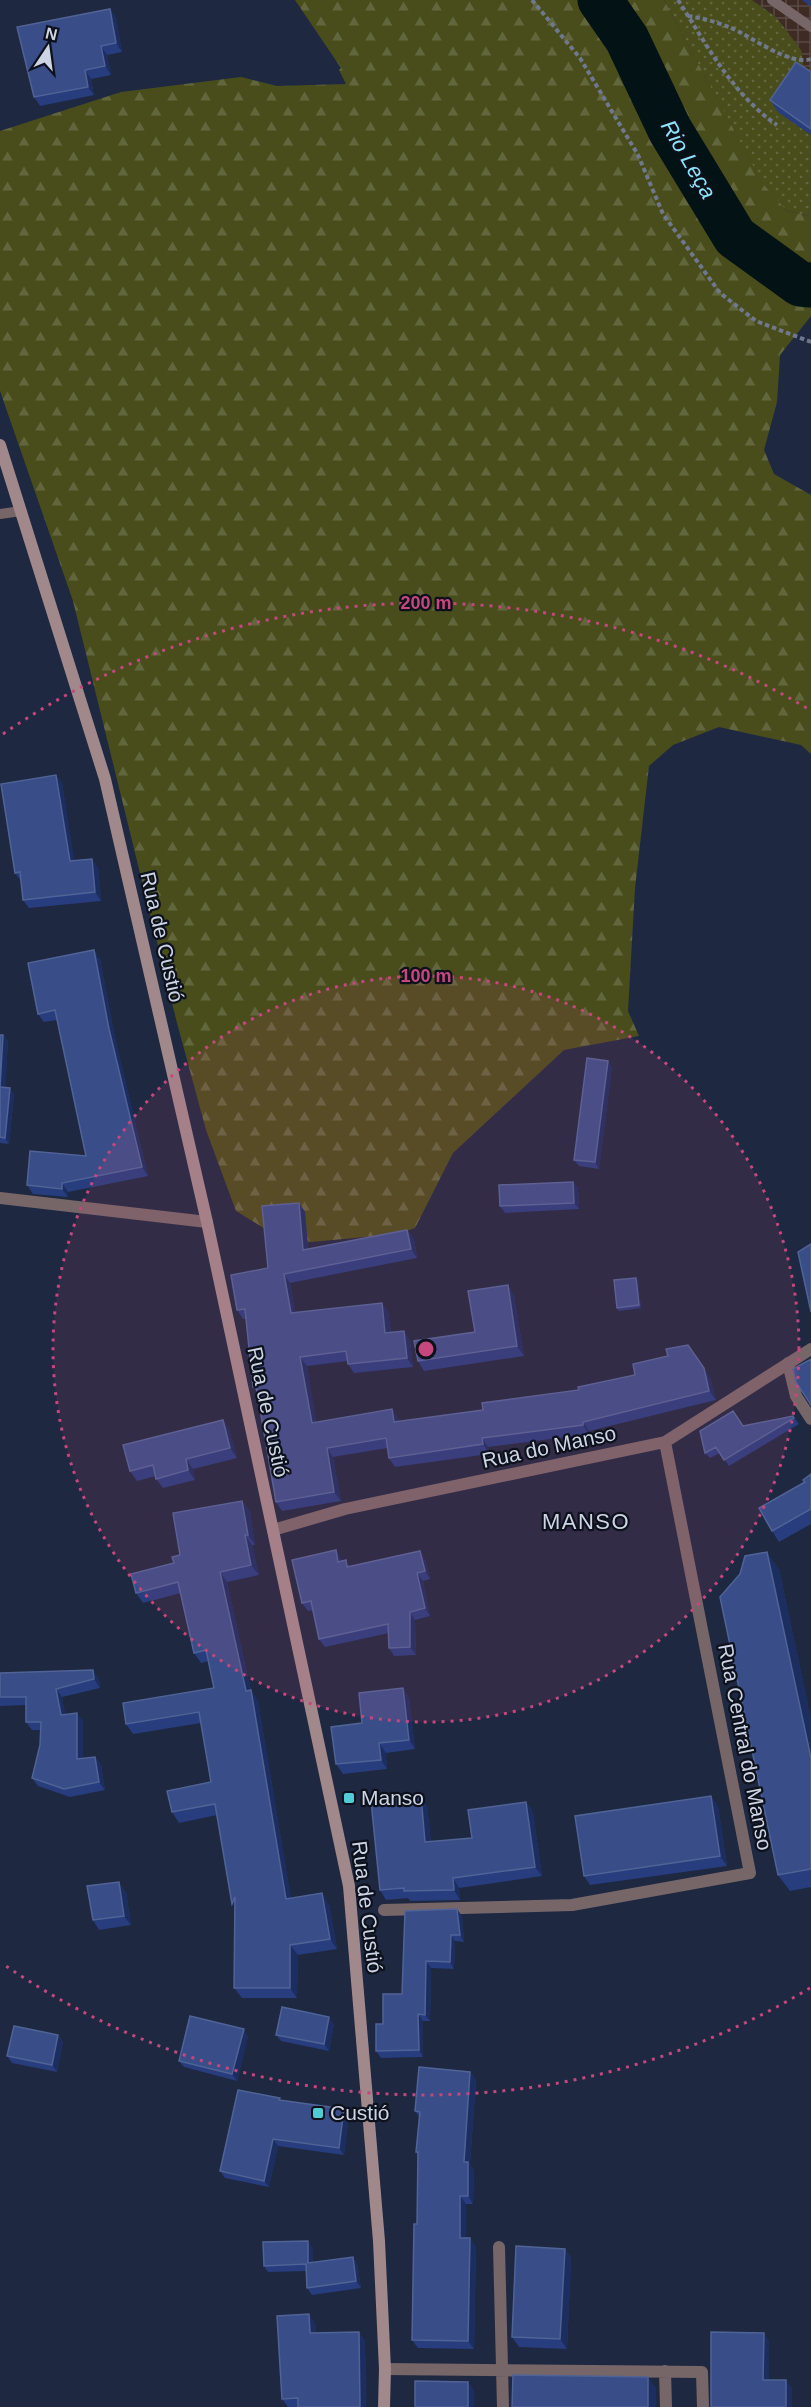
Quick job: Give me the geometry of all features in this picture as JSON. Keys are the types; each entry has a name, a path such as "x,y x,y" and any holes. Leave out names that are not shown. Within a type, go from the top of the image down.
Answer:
{"main road":[{"name":"Rua de Custió","path":"0,445 105,779 207,1222 349,1886 379,2241 385,2369 384,2407"}],"street":[{"path":"0,1198 207,1222"},
{"name":"Rua do Manso","path":"273,1530 345,1509 665,1442 811,1348"},
{"path":"788,1363 796,1396 811,1419"},
{"name":"Rua Central do Manso","path":"384,1910 573,1905 750,1873 665,1442"},
{"path":"499,2247 503,2407"},
{"path":"385,2369 702,2372 703,2407"},
{"path":"665,2372 666,2407"}],"lane":[{"path":"772,0 811,27"},
{"path":"0,514 21,512"}],"path":[{"path":"532,0 580,58 638,155 663,214 720,293 756,321 811,342"},
{"path":"678,0 736,88 761,114 777,125"},
{"path":"688,16 727,26 787,57 803,61 811,59"}],"shaded area":[{"path":"752,0 811,0 811,135 776,17"}],"green space":[{"path":"295,0 664,0 763,184 787,211 811,216 811,316 780,355 777,402 764,450 774,474 811,495 811,754 801,745 719,727 673,745 649,766 635,888 628,1011 639,1036 564,1050 453,1153 415,1228 397,1234 290,1244 236,1211 206,1130 177,1023 73,601 0,391 0,131 121,92 241,77 277,86 346,84 339,70 341,68"},
{"path":"664,0 752,0 776,17 801,50 805,74 779,112 811,135 811,216 787,211 763,185"}],"building":[{"path":"110,9 116,43 101,46 105,66 85,70 88,87 34,97 17,27"},
{"path":"796,62 811,72 811,129 770,100"},
{"path":"56,775 70,861 92,859 95,892 23,900 20,872 15,873 1,784"},
{"path":"94,950 109,1029 142,1167 62,1183 62,1189 27,1185 30,1151 86,1156 55,1010 38,1014 28,963"},
{"path":"0,1035 3,1035 0,1087"},
{"path":"587,1058 608,1061 595,1162 574,1160"},
{"path":"0,1087 10,1088 5,1138 0,1137"},
{"path":"573,1182 574,1203 500,1206 499,1185"},
{"path":"299,1203 303,1250 407,1230 411,1249 284,1274 291,1313 382,1303 385,1333 404,1331 407,1358 348,1364 346,1351 300,1357 312,1423 392,1409 394,1422 483,1410 482,1403 579,1390 578,1387 635,1375 633,1364 668,1356 666,1349 688,1345 704,1368 709,1391 583,1422 583,1425 482,1438 483,1444 389,1458 386,1438 327,1448 334,1492 276,1502 256,1386 253,1387 245,1309 237,1310 231,1275 268,1268 262,1206"},
{"path":"811,1244 811,1312 798,1252"},
{"path":"636,1278 639,1305 617,1308 614,1280"},
{"path":"508,1285 517,1346 418,1361 414,1341 475,1332 468,1291"},
{"path":"811,1359 811,1405 796,1382 793,1369"},
{"path":"733,1411 743,1426 793,1416 794,1418 724,1460 716,1447 705,1453 700,1431"},
{"path":"223,1420 230,1448 186,1459 188,1470 156,1479 153,1465 130,1471 123,1445"},
{"path":"811,1474 811,1509 772,1531 759,1508 805,1482 803,1480"},
{"path":"242,1501 251,1565 220,1572 246,1691 251,1690 286,1899 322,1893 330,1939 290,1945 290,1988 234,1988 235,1897 232,1904 215,1804 172,1812 167,1791 211,1782 199,1712 126,1724 123,1703 214,1688 206,1650 194,1653 178,1582 136,1593 131,1574 174,1563 172,1557 180,1555 173,1513"},
{"path":"336,1550 338,1562 346,1560 347,1567 420,1551 425,1571 417,1573 425,1608 410,1612 410,1647 389,1648 388,1624 319,1639 311,1601 302,1603 292,1560"},
{"path":"767,1552 811,1758 811,1869 778,1875 720,1597 740,1574 745,1556"},
{"path":"93,1670 94,1679 56,1689 61,1715 77,1713 77,1759 95,1757 99,1782 64,1789 32,1778 40,1745 41,1722 26,1722 26,1697 0,1697 0,1673"},
{"path":"403,1688 409,1740 379,1743 381,1760 336,1764 331,1727 362,1723 359,1693"},
{"path":"421,1796 425,1842 472,1838 468,1810 526,1802 535,1867 453,1878 454,1890 404,1891 404,1888 380,1890 371,1801"},
{"path":"711,1796 720,1856 584,1876 575,1816"},
{"path":"119,1882 124,1916 93,1920 87,1886"},
{"path":"457,1909 460,1935 451,1935 450,1962 426,1961 425,2015 418,2014 419,2050 376,2051 376,2024 383,2024 383,1994 402,1994 405,1911"},
{"path":"282,2007 329,2017 324,2044 276,2035"},
{"path":"190,2016 244,2029 232,2074 179,2061"},
{"path":"14,2026 58,2035 52,2065 7,2056"},
{"path":"419,2067 470,2072 464,2162 468,2162 468,2196 460,2196 460,2238 470,2238 468,2341 412,2340 414,2224 417,2224 418,2152 416,2152 420,2112 415,2111"},
{"path":"238,2090 280,2098 279,2100 344,2109 339,2148 273,2139 264,2181 220,2171"},
{"path":"308,2241 308,2263 353,2257 356,2281 307,2288 306,2264 264,2266 263,2242"},
{"path":"516,2246 565,2249 560,2339 512,2337"},
{"path":"309,2314 310,2333 359,2332 360,2407 298,2407 298,2398 282,2399 277,2316"},
{"path":"711,2332 764,2333 763,2380 786,2380 786,2407 711,2407"},
{"path":"513,2375 648,2377 648,2407 512,2407"},
{"path":"415,2381 468,2382 468,2407 415,2407"}],"waterway":[{"name":"Rio Leça","path":"600,0 627,39 670,130 735,237 800,284 811,285"}],"place":[{"name":"Manso","path":"349,1798"},
{"name":"Custió","path":"318,2113"}],"district":[{"name":"MANSO","path":"586,1521"}]}
